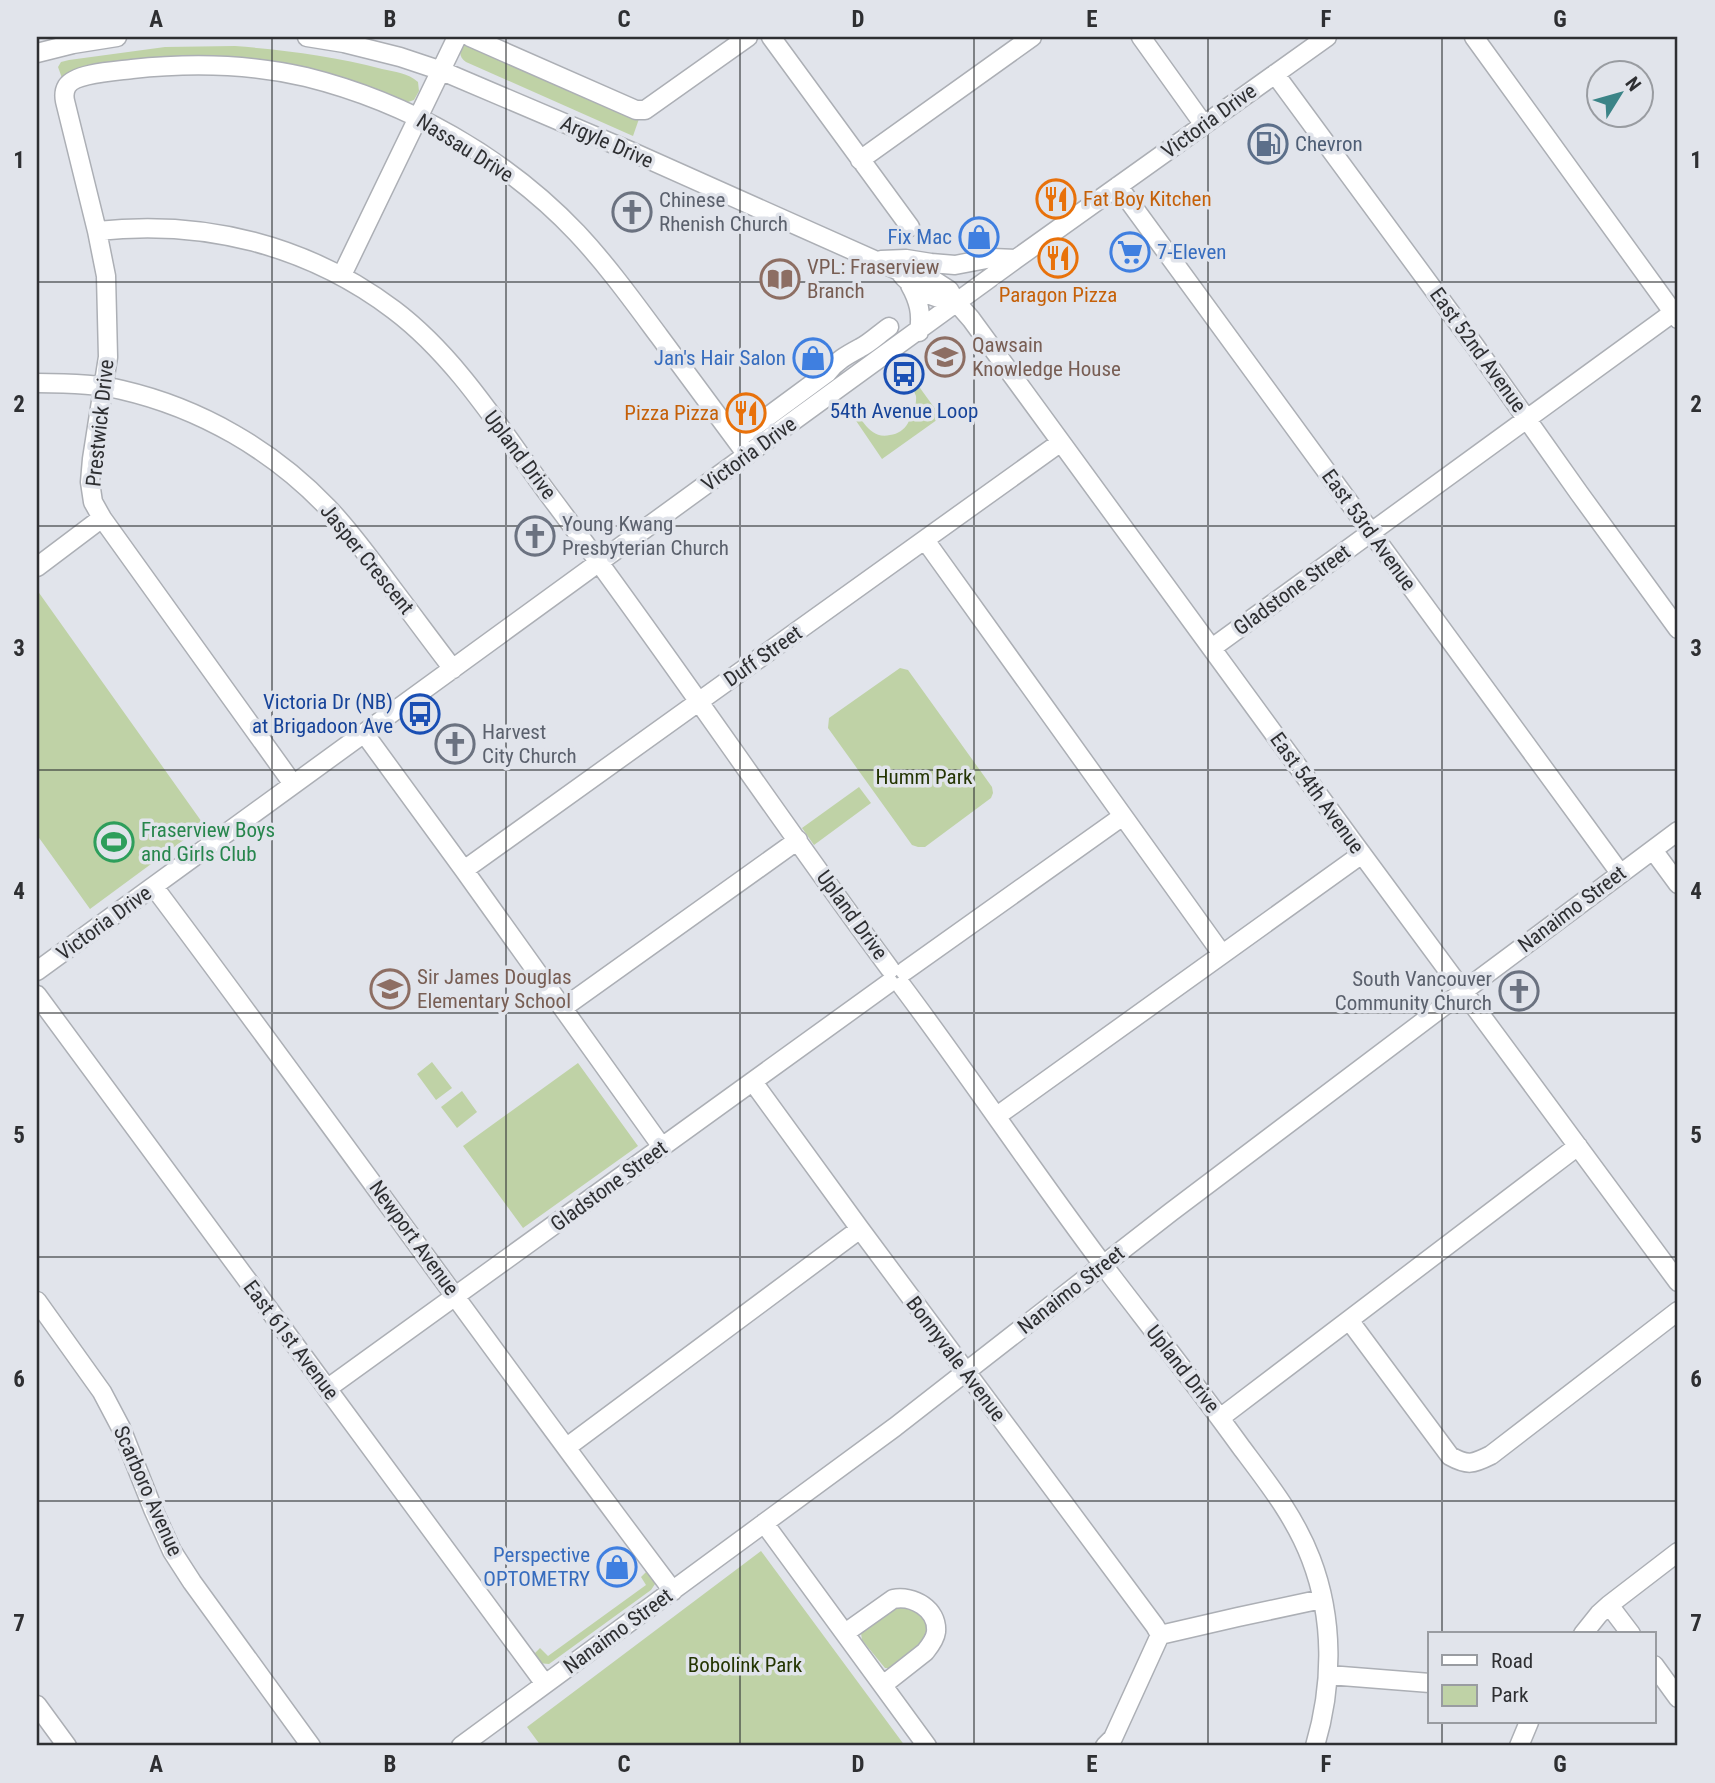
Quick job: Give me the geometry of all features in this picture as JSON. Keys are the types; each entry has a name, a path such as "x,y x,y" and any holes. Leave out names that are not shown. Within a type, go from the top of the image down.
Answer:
{"street":[{"path":"37,53 117,37"},
{"name":"Argyle Drive","path":"307,37 400,57 485,88 877,260 938,299 957,303"},
{"path":"342,275 457,37"},
{"path":"470,37 636,110 645,110 748,37"},
{"path":"771,37 911,227"},
{"path":"860,160 1032,37"},
{"path":"1141,37 1204,125"},
{"name":"Victoria Drive","path":"37,971 1016,259 1327,37"},
{"path":"1474,37 1677,314"},
{"name":"Nassau Drive","path":"66,88 80,77 152,67 186,65 248,69 304,77 353,90 418,118 499,164 553,209 578,234 632,299 747,455"},
{"name":"East 52nd Avenue","path":"1275,74 1678,629"},
{"name":"Prestwick Drive","path":"66,88 65,102 106,276 108,340 92,459 90,482 93,502 102,519 293,784"},
{"name":"East 53rd Avenue","path":"1118,186 1620,873"},
{"name":"Upland Drive","path":"97,231 146,227 191,229 270,247 304,258 342,275 395,311 431,341 467,383 600,562 1103,1265 1220,1418 1291,1517 1311,1559 1328,1637 1329,1675 1323,1718 1315,1746"},
{"path":"877,260 906,259 955,265 992,258 1016,259"},
{"path":"905,278 920,309 919,331"},
{"name":"East 54th Avenue","path":"957,303 971,318 1678,1282"},
{"name":"Gladstone Street","path":"1212,648 1527,419 1677,314"},
{"path":"736,440 827,373 832,365 889,327"},
{"path":"827,373 839,388"},
{"name":"Jasper Crescent","path":"37,383 118,389 156,399 190,411 255,446 298,478 327,507 356,540 453,669"},
{"name":"Duff Street","path":"464,870 1061,442"},
{"path":"37,567 102,519"},
{"path":"925,540 1222,954"},
{"path":"364,733 662,1147"},
{"name":"Gladstone Street","path":"328,1388 1123,816"},
{"name":"Nanaimo Street","path":"461,1746 895,1427 1103,1265 1678,831"},
{"path":"563,1008 798,839"},
{"path":"1653,850 1678,884"},
{"path":"997,1116 1362,854"},
{"name":"Newport Avenue","path":"154,887 673,1591"},
{"name":"East 61st Avenue","path":"37,995 545,1684"},
{"name":"Bonnyvale Avenue","path":"753,1082 1160,1635"},
{"path":"1220,1418 1578,1146"},
{"path":"566,1447 860,1229"},
{"name":"Scarboro Avenue","path":"37,1301 102,1392 121,1427 172,1550 192,1582 311,1746"},
{"path":"1349,1320 1450,1456 1462,1463 1475,1463 1492,1455 1678,1311"},
{"path":"764,1523 927,1746"},
{"path":"1585,1632 1609,1605 1678,1552"},
{"path":"845,1633 893,1599 901,1597 917,1601 930,1612 935,1622 936,1634 930,1646 883,1685"},
{"path":"1105,1746 1113,1738 1160,1635 1322,1600"},
{"path":"1609,1605 1629,1632"},
{"path":"1656,1668 1678,1698"},
{"path":"1329,1675 1428,1683"},
{"path":"37,1705 67,1746"},
{"path":"1519,1746 1528,1724"}],"green space":[{"path":"468,44 640,116 633,136 466,62 460,52 462,47"},
{"path":"235,46 328,57 396,72 418,82 419,91 414,100 405,103 272,65 62,78 58,67 61,62 69,60 165,47"},
{"path":"902,363 941,417 882,459 846,406 876,434 890,435 903,430 913,413 916,396"},
{"path":"37,590 204,825 90,909 37,835"},
{"name":"Humm Park","path":"900,668 908,670 992,787 993,793 991,798 925,847 912,845 828,728 829,718"},
{"path":"859,787 871,803 814,845 802,828"},
{"path":"432,1062 452,1088 436,1100 417,1074"},
{"path":"578,1063 638,1146 523,1228 463,1146"},
{"path":"462,1091 477,1112 457,1128 441,1107"},
{"name":"Bobolink Park","path":"761,1551 905,1746 541,1746 527,1727"},
{"path":"647,1571 655,1578 651,1590 549,1664 537,1663 533,1655 540,1648 548,1656 646,1585 641,1577"},
{"path":"911,1605 927,1620 928,1633 924,1643 892,1668 885,1668 862,1640 861,1633 890,1608"}],"place":[{"name":"Chevron","path":"1268,144"},
{"name":"Fat Boy Kitchen","path":"1056,199"},
{"name":"Chinese Rhenish Church","path":"632,212"},
{"name":"Fix Mac","path":"979,237"},
{"name":"7-Eleven","path":"1130,252"},
{"name":"Paragon Pizza","path":"1058,258"},
{"name":"VPL: Fraserview Branch","path":"780,279"},
{"name":"Qawsain Knowledge House","path":"945,357"},
{"name":"Jan's Hair Salon","path":"813,358"},
{"name":"54th Avenue Loop","path":"904,374"},
{"name":"Pizza Pizza","path":"746,413"},
{"name":"Young Kwang Presbyterian Church","path":"535,536"},
{"name":"Victoria Dr (NB) at Brigadoon Ave","path":"420,714"},
{"name":"Harvest City Church","path":"455,744"},
{"name":"Fraserview Boys and Girls Club","path":"114,842"},
{"name":"Sir James Douglas Elementary School","path":"390,989"},
{"name":"South Vancouver Community Church","path":"1519,991"},
{"name":"Perspective OPTOMETRY","path":"617,1567"}]}
